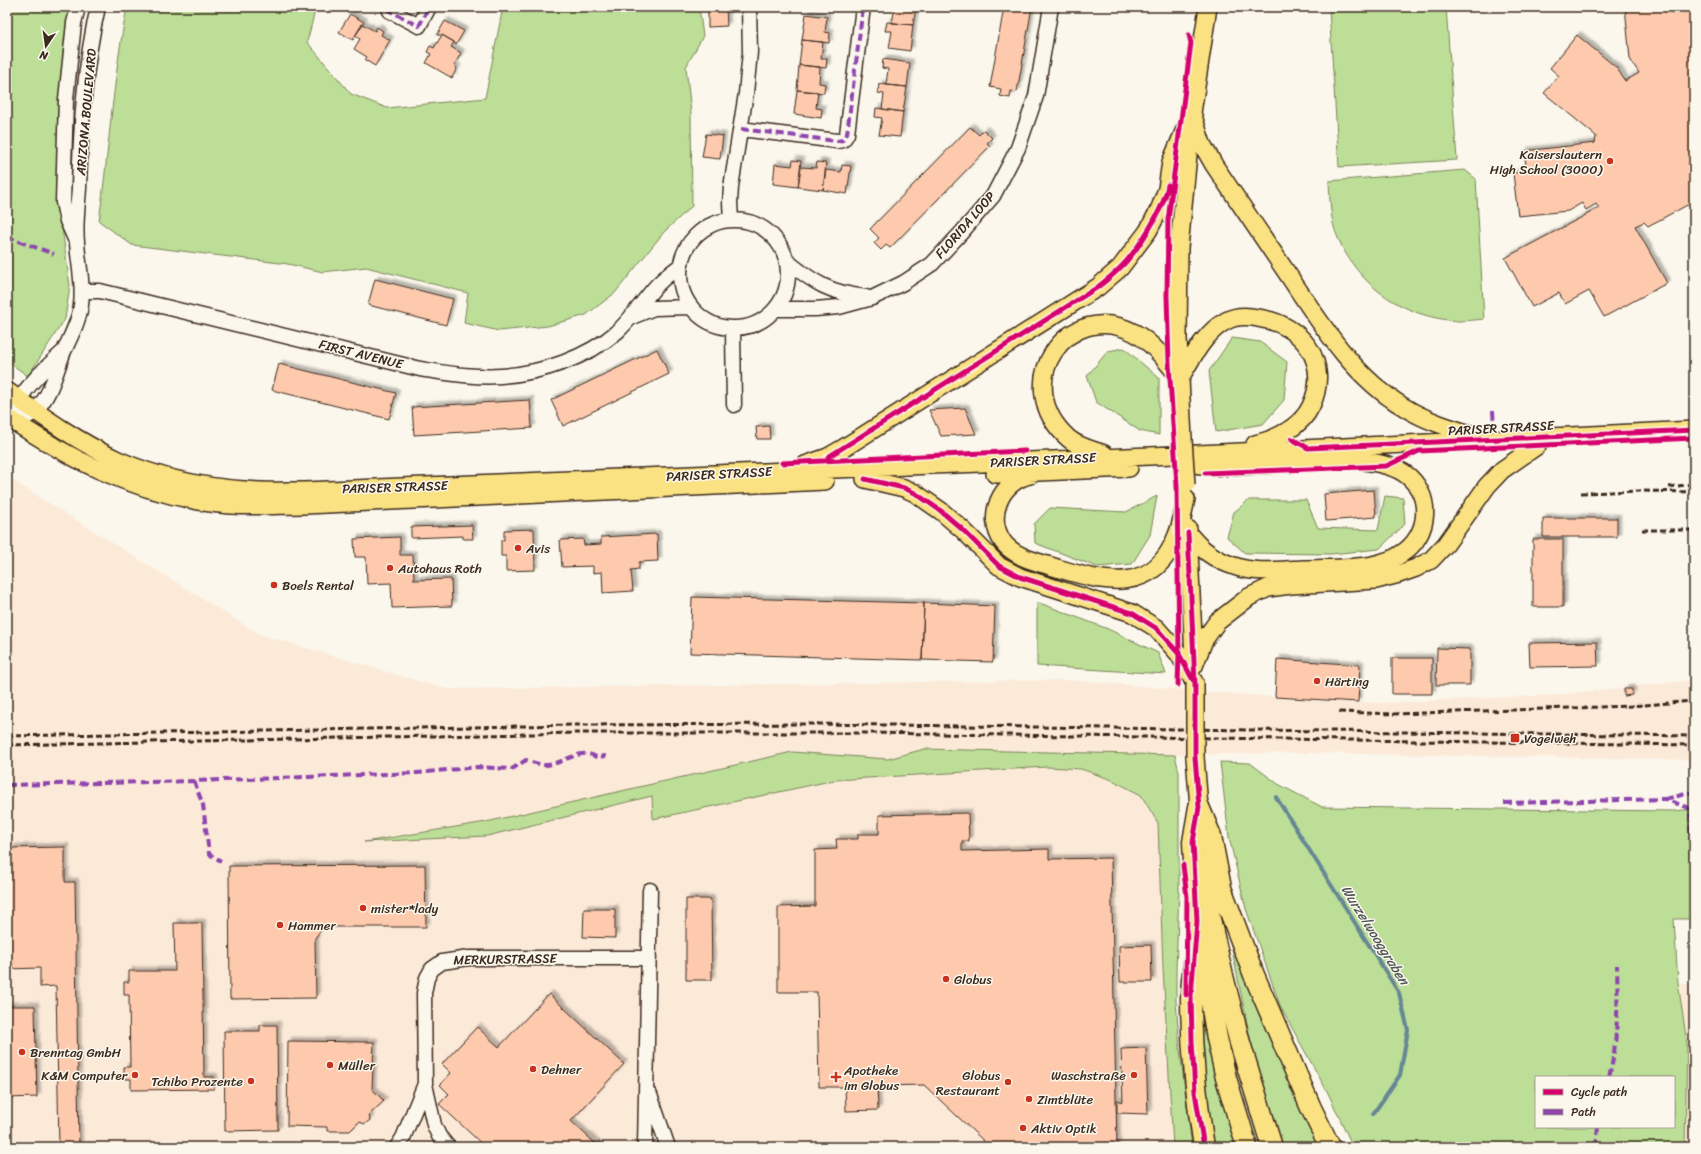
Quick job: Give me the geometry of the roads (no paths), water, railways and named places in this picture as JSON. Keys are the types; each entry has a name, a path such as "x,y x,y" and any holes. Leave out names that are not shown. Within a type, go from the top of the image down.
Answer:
{"highway":[{"path":"1199,807 1193,842 1197,921 1217,1038 1226,1078 1247,1147"},
{"path":"1199,807 1210,919 1240,1043 1272,1147"},
{"path":"1199,807 1211,836 1221,888 1254,975 1330,1147"},
{"path":"1197,921 1191,996 1192,1041 1195,1092 1204,1147"}],"main road":[{"path":"1199,807 1195,757 1195,683 1178,331 1179,248 1192,113 1208,7"},
{"path":"1192,113 1202,144 1214,165 1311,310 1338,347 1355,366 1369,381 1405,408 1449,427 1489,440"},
{"path":"777,471 801,466 828,457 1098,287 1120,268 1148,231 1160,208 1167,189 1172,162 1192,113"},
{"path":"1180,378 1206,339 1226,321 1251,316 1267,319 1295,331 1310,350 1315,362 1317,376 1311,406 1305,416 1292,427 1278,438 1196,459"},
{"path":"1111,457 1075,443 1068,438 1047,410 1043,393 1043,378 1047,364 1062,342 1071,334 1096,325 1123,327 1136,333 1150,344 1180,378"},
{"name":"PARISER STRASSE","path":"13,395 92,446 119,460 148,471 201,485 245,490 305,491 1111,457 1229,460 1694,438"},
{"name":"PARISER STRASSE","path":"9,419 41,440 84,464 112,477 145,488 199,501 244,506 321,504 1042,472 1196,459 1489,440 1694,430"},
{"path":"1194,666 1204,640 1217,622 1248,597 1268,588 1291,585 1376,580 1416,568 1431,560 1446,544 1487,486 1502,470 1538,445"},
{"path":"1188,533 1196,544 1219,561 1234,567 1252,571 1354,567 1374,564 1400,555 1416,541 1426,516 1422,494 1405,474 1391,467 1372,462 1355,460 1217,467 1196,459"},
{"path":"1042,472 1016,480 1004,490 995,512 998,531 1003,542 1012,550 1027,559 1087,577 1108,581 1128,580 1144,575 1164,558 1178,534 1186,492"},
{"path":"865,479 904,488 915,493 952,520 999,566 1020,577 1132,613 1156,628 1179,654 1195,683"}],"street":[{"name":"ARIZONA BOULEVARD","path":"64,351 13,395 13,411 9,419 24,419 36,411 49,393 64,351 77,321 81,306 81,268 76,242 67,221 63,202 66,100 74,23 78,7"},
{"name":"ARIZONA BOULEVARD","path":"76,242 80,145 86,86 98,7"},
{"path":"392,7 390,11 419,26 429,7"},
{"path":"731,220 731,187 741,129 750,52 749,7"},
{"path":"741,129 837,142 843,140 847,134 863,7"},
{"name":"FLORIDA LOOP","path":"777,309 815,309 833,307 872,298 903,283 932,264 993,196 1018,148 1036,96 1051,7"},
{"path":"731,220 750,222 767,230 776,238 783,249 787,260 789,277 786,294 777,309 768,318 745,328 733,329 709,323 699,316 690,306 681,287 681,264 685,251 693,238 704,229 717,222 731,220"},
{"path":"787,260 807,278 822,286 850,296 872,298"},
{"name":"FIRST AVENUE","path":"82,291 100,291 420,368 460,375 501,376 540,370 599,346 619,330 658,284 681,264"},
{"name":"FIRST AVENUE","path":"630,318 654,308 690,306"},
{"path":"733,329 734,405"},
{"path":"645,1147 650,890"},
{"name":"MERKURSTRASSE","path":"448,1147 439,1136 434,1125 425,1084 424,993 427,978 432,969 442,962 468,958 648,958"},
{"path":"646,1082 668,1147"},
{"name":"MERKURSTRASSE","path":"397,1147 403,1138 425,1084"}],"waterway":[{"name":"Wurzelwooggraben","path":"1276,797 1399,993 1408,1030 1400,1075 1373,1114"}],"railway":[{"path":"1669,487 1694,484"},
{"path":"1581,493 1639,491 1694,492"},
{"path":"1642,530 1694,530"},
{"path":"1339,712 1394,714 1631,706 1694,701"},
{"path":"7,736 573,725 815,724 1694,736"},
{"path":"7,745 577,733 869,733 1694,745"}],"place":[{"name":"Kaiserslautern High School (3000)","path":"1610,161"},
{"name":"Avis","path":"518,548"},
{"name":"Autohaus Roth","path":"390,568"},
{"name":"Boels Rental","path":"274,585"},
{"name":"Härting","path":"1317,681"},
{"name":"Vogelweh","path":"1515,738"},
{"name":"mister*lady","path":"363,908"},
{"name":"Hammer","path":"280,925"},
{"name":"Globus","path":"946,979"},
{"name":"Brenntag GmbH","path":"22,1052"},
{"name":"Müller","path":"330,1065"},
{"name":"Dehner","path":"533,1069"},
{"name":"K&M Computer","path":"135,1075"},
{"name":"Waschstraße","path":"1134,1075"},
{"name":"Apotheke im Globus","path":"836,1077"},
{"name":"Tchibo Prozente","path":"251,1081"},
{"name":"Globus Restaurant","path":"1008,1082"},
{"name":"Zimtblüte","path":"1029,1099"},
{"name":"Aktiv Optik","path":"1023,1128"}]}
